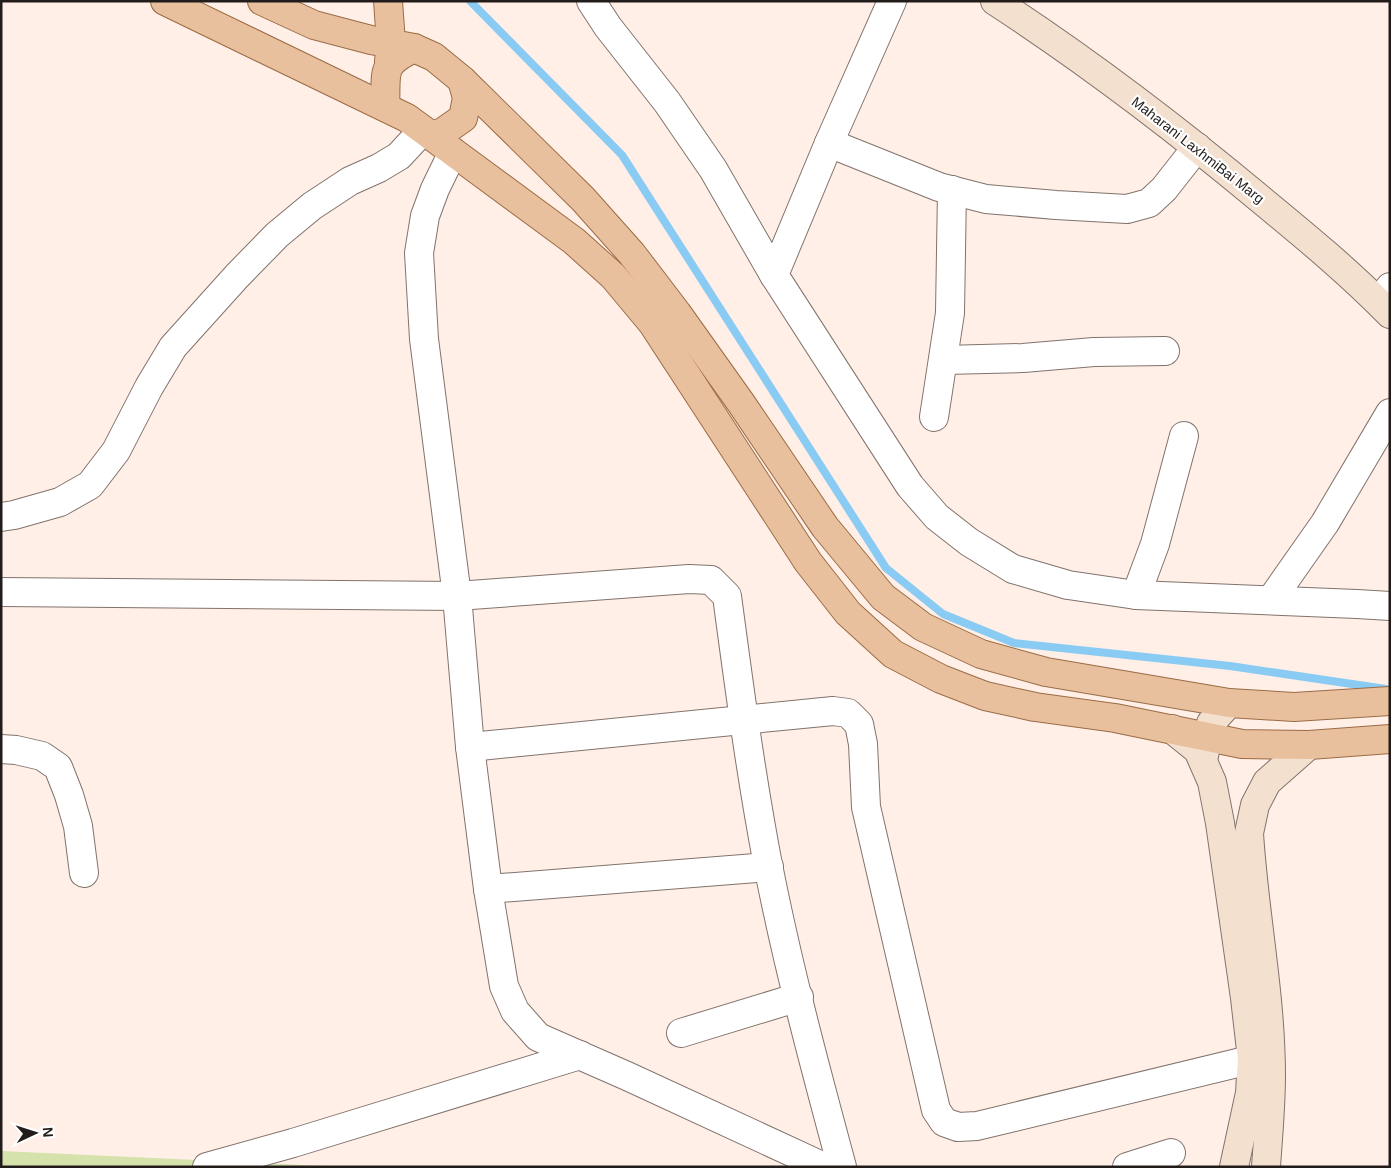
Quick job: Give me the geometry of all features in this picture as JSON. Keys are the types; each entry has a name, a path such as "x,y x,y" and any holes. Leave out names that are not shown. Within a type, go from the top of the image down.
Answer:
{"main road":[{"path":"165,1 406,118 574,241 613,276 653,324 808,562 848,613 893,654 941,679 985,696 1035,707 1115,718 1172,729 1205,749 1242,744 1309,745 1390,739"},
{"path":"262,1 314,25 372,40 398,52 434,57 462,80 583,199 632,254 678,313 824,526 883,597 923,627 981,654 1046,672 1229,703 1294,707 1390,701"},
{"path":"385,107 385,76 398,52 388,1"},
{"path":"428,133 443,132 462,118 466,98 462,80"}],"street":[{"path":"591,1 667,102 713,169 774,275 910,486 938,517 969,542 1013,569 1068,585 1136,595 1390,606"},
{"path":"774,275 829,143 892,1"},
{"name":"Maharani LaxhmiBai Marg","path":"995,1 1051,38 1197,146 1322,251 1386,301"},
{"path":"1,517 60,502 90,485 116,451 149,387 173,347 237,276 277,235 312,206 350,181 379,168 399,156 428,133"},
{"path":"829,143 939,186 986,199 1056,206 1127,209 1149,203 1164,189 1197,146"},
{"path":"453,152 434,189 425,216 419,253 424,339 457,596 470,747 488,889 504,986 515,1011 538,1037 824,1167"},
{"path":"934,417 950,313 952,190"},
{"path":"944,360 1023,358 1094,352 1165,351"},
{"path":"1272,600 1324,524 1390,413"},
{"path":"1136,595 1155,544 1184,436"},
{"path":"1,592 457,596 689,579 711,580 726,596 768,867 798,997 842,1167"},
{"path":"1229,703 1211,723 1205,749 1261,1057 1271,1076 1266,1167"},
{"path":"470,747 833,711 848,713 858,724 863,744 866,807 936,1110 944,1122 958,1127 977,1126 1261,1057"},
{"path":"1234,1167 1250,1093 1261,1057 1267,1007 1249,833 1255,805 1267,782 1309,745"},
{"path":"1,749 16,750 42,756 58,767 78,826 84,873"},
{"path":"488,889 768,867"},
{"path":"681,1033 798,997"},
{"path":"207,1167 293,1143 580,1055"},
{"path":"1127,1167 1171,1153"}],"green space":[{"path":"1,1151 346,1167 1,1167"}],"waterway":[{"path":"470,1 622,155 886,568 943,614 1014,643 1230,666 1386,689"}]}
